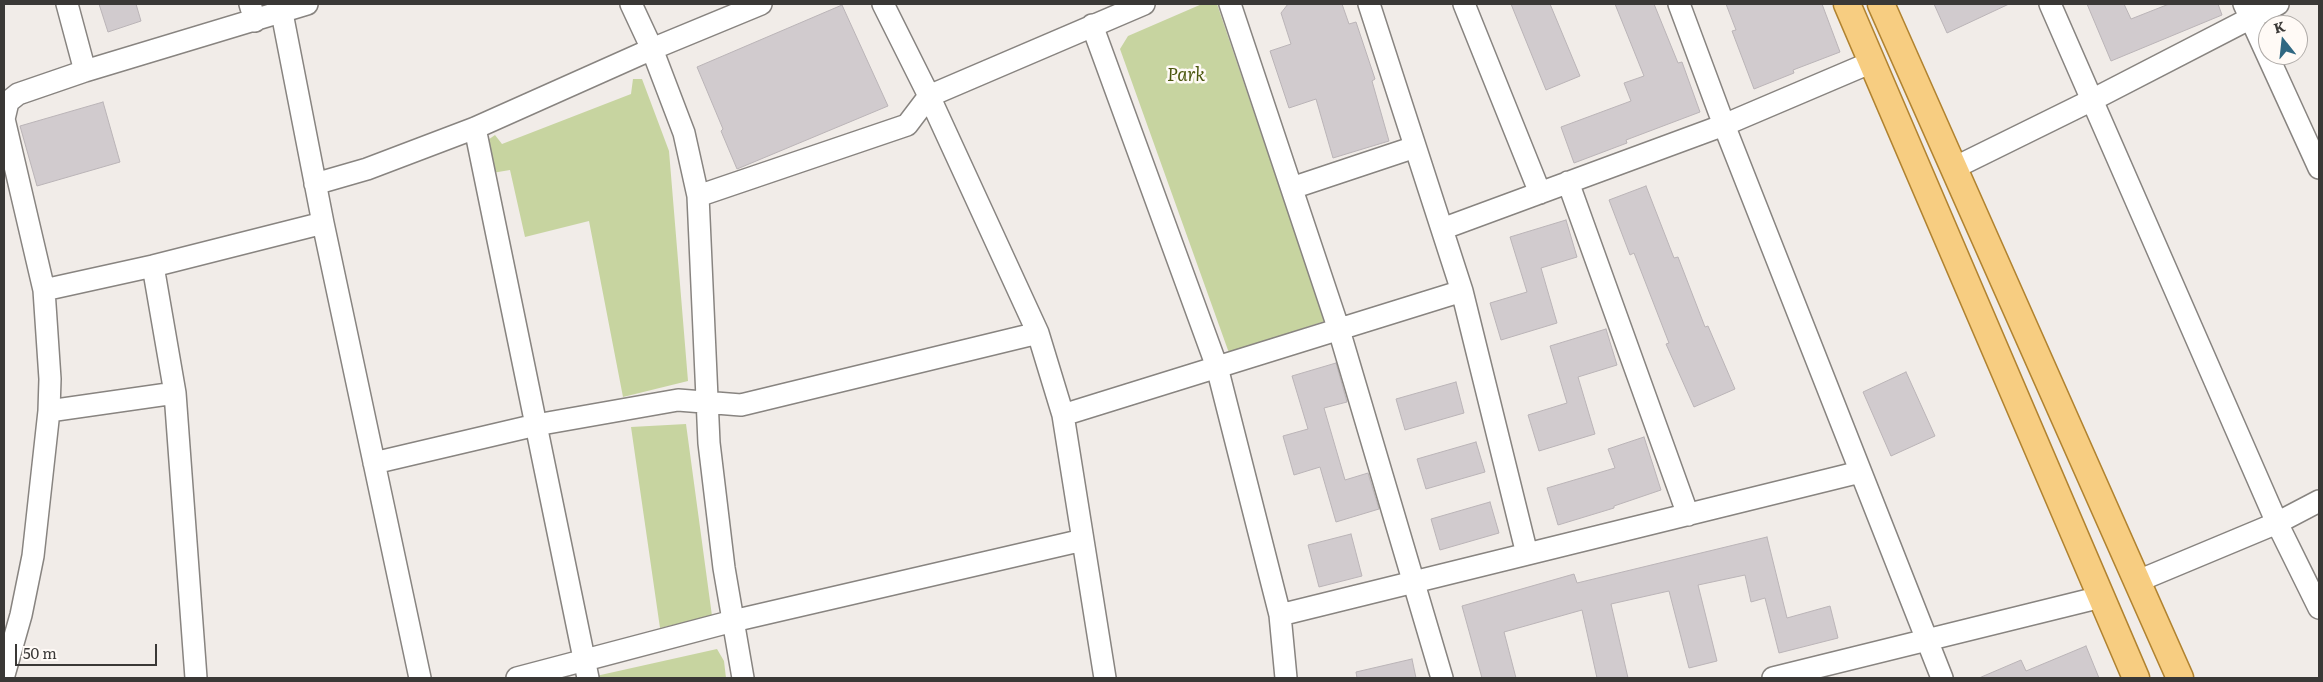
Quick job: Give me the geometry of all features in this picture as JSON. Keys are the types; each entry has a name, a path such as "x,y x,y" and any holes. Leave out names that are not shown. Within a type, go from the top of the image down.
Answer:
{"main road":[{"path":"1847,4 2136,678"},
{"path":"1880,4 2180,678"}],"street":[{"path":"67,4 85,71"},
{"path":"4,675 21,615 33,556 49,411 49,348 44,290 4,119 8,102 18,94 253,12 282,13 307,4"},
{"path":"631,4 652,49 684,133 698,196 714,494 743,678"},
{"path":"315,184 367,169 475,128 652,49 761,4"},
{"path":"883,4 929,96 1038,333 1063,415 1105,678"},
{"path":"698,196 907,124 929,96 1144,4"},
{"path":"1230,4 1339,330 1442,678"},
{"path":"1369,4 1462,291 1527,554"},
{"path":"1464,4 1540,193"},
{"path":"1679,4 1724,125 1942,678"},
{"path":"2050,4 2277,523 2319,608"},
{"path":"1954,168 2092,100 2247,11 2278,4"},
{"path":"2247,11 2319,168"},
{"path":"282,13 323,223 420,678"},
{"path":"1092,25 1217,367 1280,615 1286,678"},
{"path":"1442,229 1724,125 1872,62"},
{"path":"475,128 587,670"},
{"path":"1292,188 1415,147"},
{"path":"1568,182 1688,515"},
{"path":"44,290 153,266 323,223"},
{"path":"153,266 175,392 196,678"},
{"path":"1063,415 1462,291"},
{"path":"374,463 536,425 678,400 741,405 1038,333"},
{"path":"49,411 175,392"},
{"path":"1280,615 1860,472"},
{"path":"2138,581 2277,523 2319,501"},
{"path":"518,678 587,670 733,621 1083,540"},
{"path":"1772,678 2102,596"}],"green space":[{"name":"Park","path":"1202,4 1217,4 1325,321 1229,353 1120,49 1128,36"},
{"path":"633,79 642,79 669,151 688,381 623,397 589,221 525,237 510,170 492,173 485,142 495,135 502,144 631,94"},
{"path":"686,424 712,616 660,628 631,427"},
{"path":"717,649 724,661 726,678 597,678 596,676"}],"building":[{"path":"99,4 136,4 141,21 108,32"},
{"path":"1288,4 1342,4 1349,24 1356,22 1375,79 1372,81 1389,141 1333,158 1316,99 1289,108 1270,51 1291,44 1281,13"},
{"path":"1511,4 1550,4 1580,76 1546,90"},
{"path":"1615,4 1654,4 1678,63 1682,62 1700,112 1626,140 1627,143 1574,163 1561,127 1631,101 1624,83 1644,76"},
{"path":"1726,4 1822,4 1840,52 1793,70 1794,73 1754,89 1732,31 1736,30"},
{"path":"1934,4 2009,4 1947,33"},
{"path":"2087,4 2124,4 2131,19 2169,4 2218,4 2222,15 2111,61"},
{"path":"842,5 888,106 737,169 721,131 723,129 697,67"},
{"path":"103,102 120,162 37,186 20,126"},
{"path":"1646,186 1674,258 1678,257 1705,327 1708,326 1735,389 1694,407 1666,344 1669,343 1634,253 1630,255 1609,200"},
{"path":"1566,220 1577,257 1541,268 1557,323 1501,340 1490,303 1527,292 1510,237"},
{"path":"1606,329 1617,365 1578,377 1595,434 1539,451 1528,415 1567,403 1550,346"},
{"path":"1336,363 1347,402 1324,408 1345,480 1368,473 1379,509 1336,522 1320,467 1294,475 1283,436 1308,429 1292,376"},
{"path":"1906,372 1935,436 1891,456 1863,392"},
{"path":"1456,382 1464,413 1405,430 1396,399"},
{"path":"1644,437 1661,490 1614,506 1614,508 1558,525 1547,488 1615,468 1608,449"},
{"path":"1476,442 1485,472 1426,489 1417,459"},
{"path":"1490,502 1499,533 1440,550 1431,519"},
{"path":"1351,534 1362,576 1319,587 1308,545"},
{"path":"1767,537 1787,618 1830,606 1838,638 1779,653 1765,598 1751,602 1745,575 1698,585 1717,661 1689,668 1669,591 1611,604 1628,678 1597,678 1582,610 1504,632 1516,678 1482,678 1462,606 1574,574 1577,583"},
{"path":"2086,646 2099,678 1979,678 2021,660 2026,671"},
{"path":"1412,659 1416,678 1357,678 1356,672"}]}
